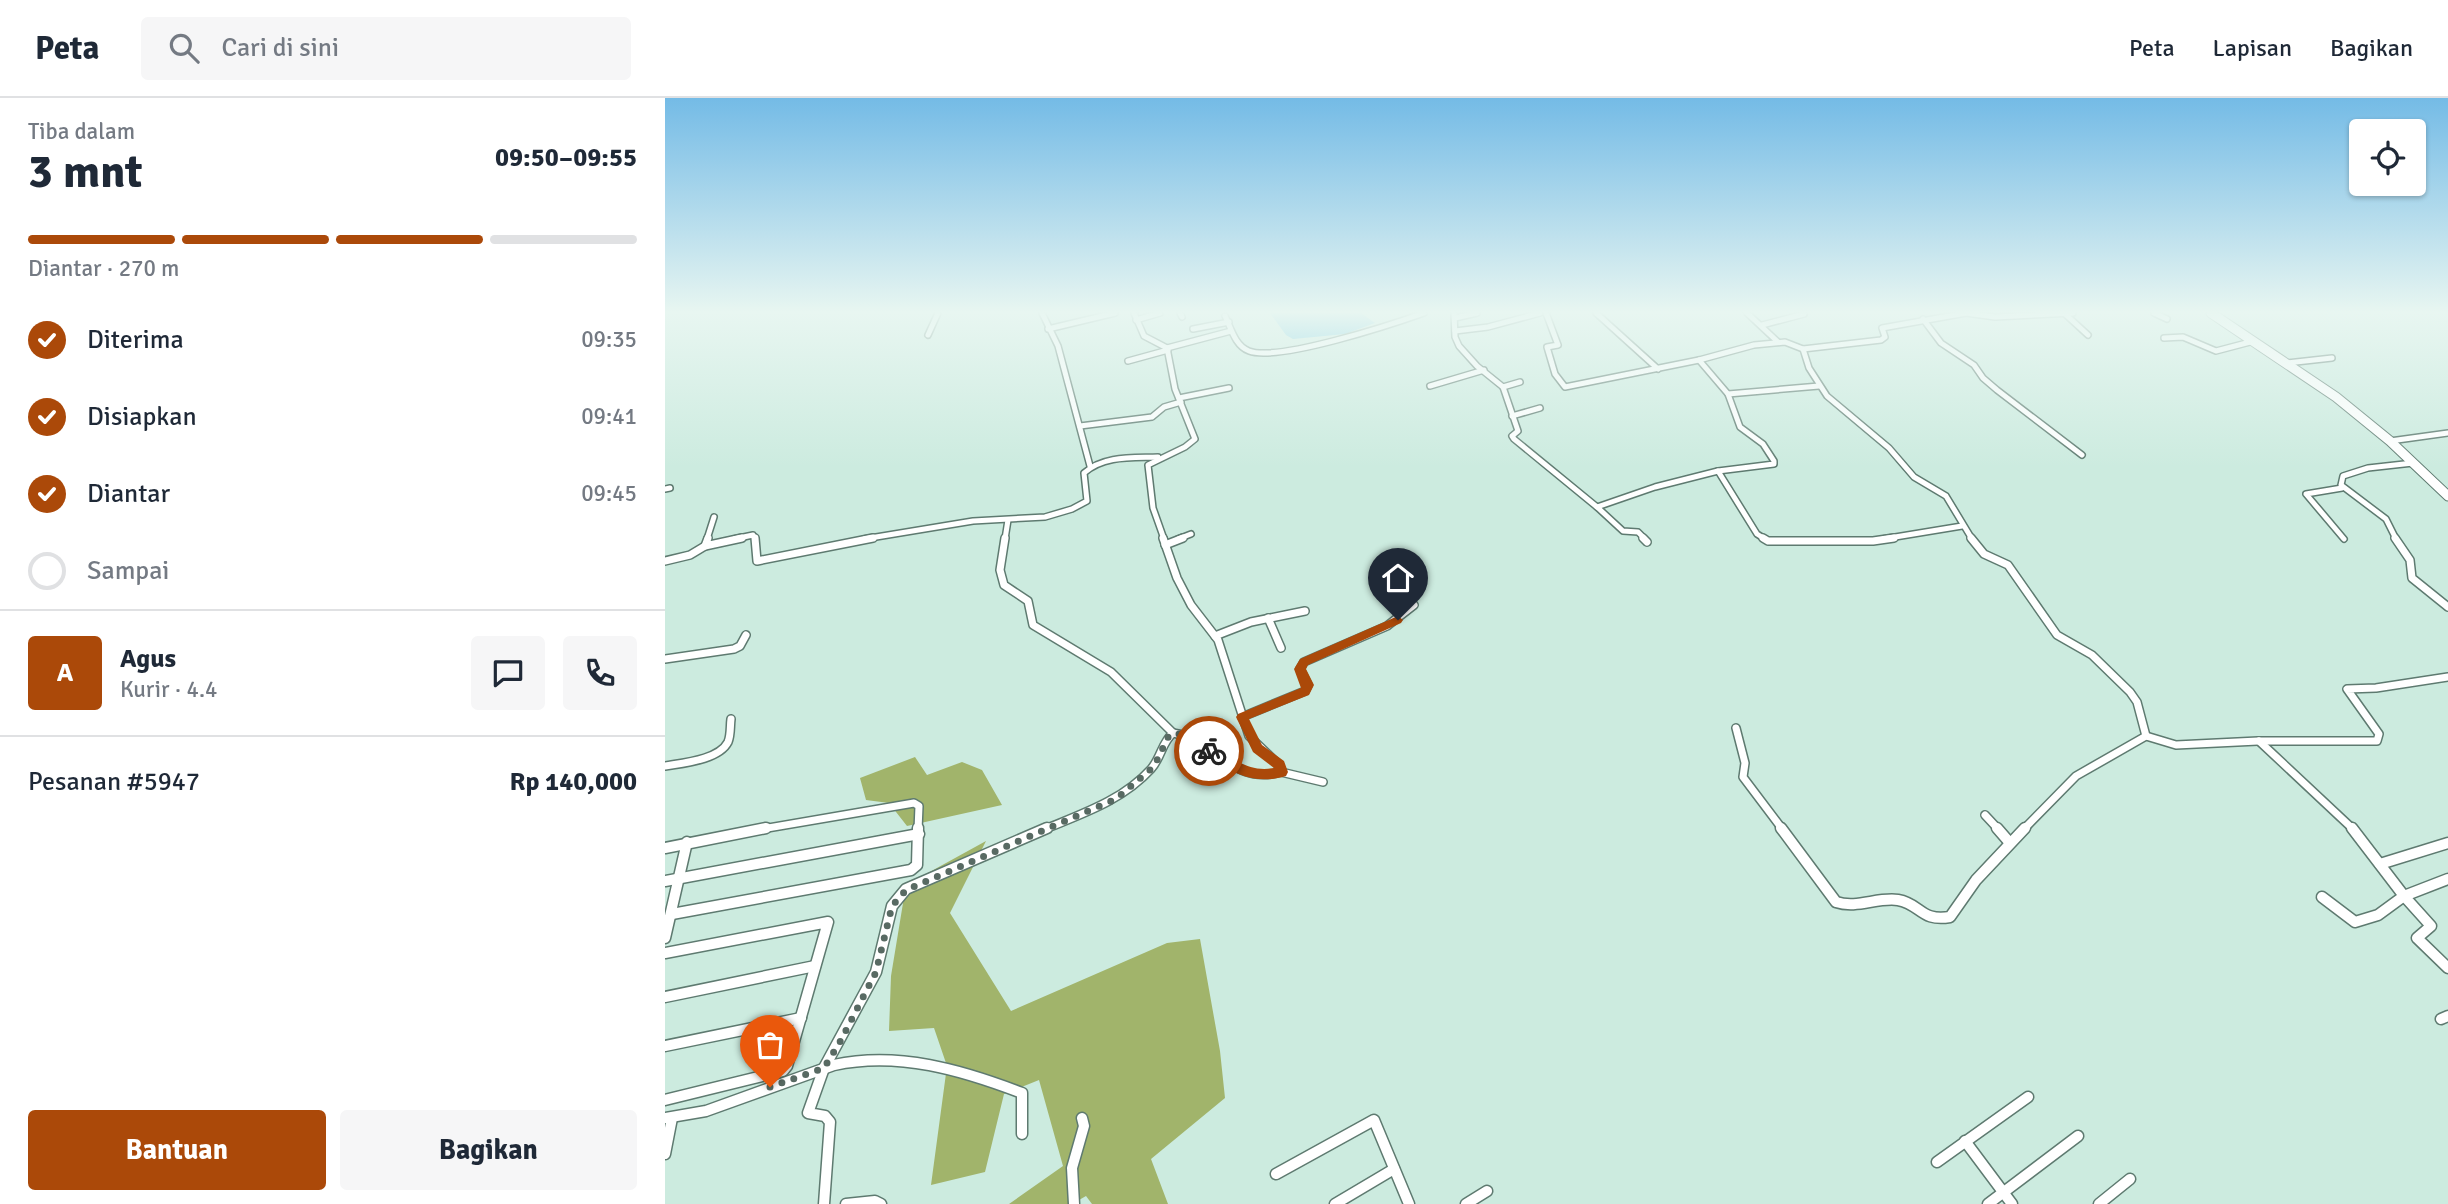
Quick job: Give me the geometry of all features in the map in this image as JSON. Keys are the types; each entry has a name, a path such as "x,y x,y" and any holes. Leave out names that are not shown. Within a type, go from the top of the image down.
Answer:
{"main road":[{"path":"2289,365 2336,397 2448,496"}],"street":[{"path":"1063,365 1090,466"},
{"path":"665,561 690,555 705,546 753,535 757,561 975,520 1047,518 1068,513 1087,501 1084,473 1090,466 1104,462 1158,457 1190,445 1195,439 1180,400 1172,365"},
{"path":"1479,365 1503,387 1518,430 1512,436 1514,439 1623,531 1638,532 1647,542"},
{"path":"1552,365 1565,387 1678,365"},
{"path":"1653,365 1658,369"},
{"path":"1597,508 1668,483 1717,471 1774,464 1763,444 1740,427 1728,394 1703,365"},
{"path":"1810,365 1819,386 1837,408 1884,444 1918,480 1937,488 1947,498 1974,545 1992,561 2008,565 2056,635 2092,655 2130,692 2137,702 2146,736"},
{"path":"1973,365 1991,385 2083,455"},
{"path":"1430,386 1484,370"},
{"path":"1503,387 1520,382"},
{"path":"1728,394 1819,386"},
{"path":"1080,426 1152,417 1164,407 1180,400 1229,388"},
{"path":"1512,416 1540,408"},
{"path":"2390,442 2448,433"},
{"path":"1158,457 1148,468 1153,508 1165,545 1191,605 1215,636 1242,717 1258,748 1279,765 1281,772"},
{"path":"2342,488 2343,477 2352,472 2384,465 2413,463"},
{"path":"1717,471 1757,534 1768,541 1873,541 1962,526"},
{"path":"2344,539 2306,495 2342,488 2386,519 2397,542 2410,560 2412,578 2448,607"},
{"path":"705,546 714,517"},
{"path":"1008,520 1000,570 1004,585 1028,601 1033,625 1111,672 1173,733 1185,735 1239,771 1261,776 1281,772 1322,782"},
{"path":"1165,545 1191,534"},
{"path":"1242,717 1305,691 1308,685 1300,669 1304,662 1387,626 1414,605"},
{"path":"1215,636 1268,618 1305,611"},
{"path":"1268,618 1282,648"},
{"path":"665,659 734,649 742,643 746,635"},
{"path":"2146,736 2176,745 2258,741 2377,741 2379,734 2347,689 2376,688 2448,677"},
{"path":"665,766 712,754 723,748 729,741 731,719"},
{"path":"1736,728 1745,763 1743,777 1836,902 1845,906 1897,900 1907,902 1919,915 1932,919 1950,917 1961,898 2043,806 2077,775 2095,763 2123,752 2146,736"},
{"path":"824,1204 830,1122 825,1116 808,1113 824,1068 876,972 892,906 906,890 1116,799 1151,769 1167,738 1173,733"},
{"path":"2258,741 2355,832 2404,896 2431,926 2417,938 2448,968"},
{"path":"665,848 914,803 919,806 921,814 916,865 911,870 672,914"},
{"path":"1985,815 2010,843"},
{"path":"665,881 919,834"},
{"path":"665,938 687,842"},
{"path":"2381,864 2403,859 2430,846 2448,843"},
{"path":"2322,897 2355,922 2378,915 2404,896 2448,879"},
{"path":"665,953 828,922 787,1066 783,1071 665,1100"},
{"path":"665,997 815,966"},
{"path":"665,1046 801,1018"},
{"path":"665,1154 669,1118 718,1107 824,1068 865,1060 919,1064 1016,1090 1024,1097 1022,1134"},
{"path":"1937,1162 2028,1097"},
{"path":"1074,1204 1072,1168 1084,1126 1082,1118"},
{"path":"1276,1174 1374,1120 1409,1204"},
{"path":"1988,1204 2078,1136"},
{"path":"1965,1141 2012,1204"},
{"path":"1335,1204 1394,1169"},
{"path":"2099,1204 2130,1179"},
{"path":"1465,1204 1487,1191"},
{"path":"846,1204 875,1201 881,1204"}],"green space":[{"path":"915,757 927,775 962,762 982,770 1002,805 907,826 889,803 866,800 860,778"},
{"path":"986,841 950,913 1011,1011 1167,943 1200,939 1220,1051 1225,1098 1151,1159 1168,1204 1092,1204 1086,1196 1072,1204 1009,1204 1063,1166 1039,1080 1004,1094 985,1172 931,1185 947,1066 934,1028 889,1031 891,976 906,885"}],"way so far":[{"path":"770,1087 824,1068 876,972 892,906 906,890 1116,799 1151,769 1159,757 1161,747 1173,733 1185,735 1209,751"}],"route":[{"path":"1209,751 1239,771 1261,776 1281,772 1282,768 1258,748 1249,736 1242,717 1305,691 1308,685 1300,669 1304,662 1398,620"}]}
